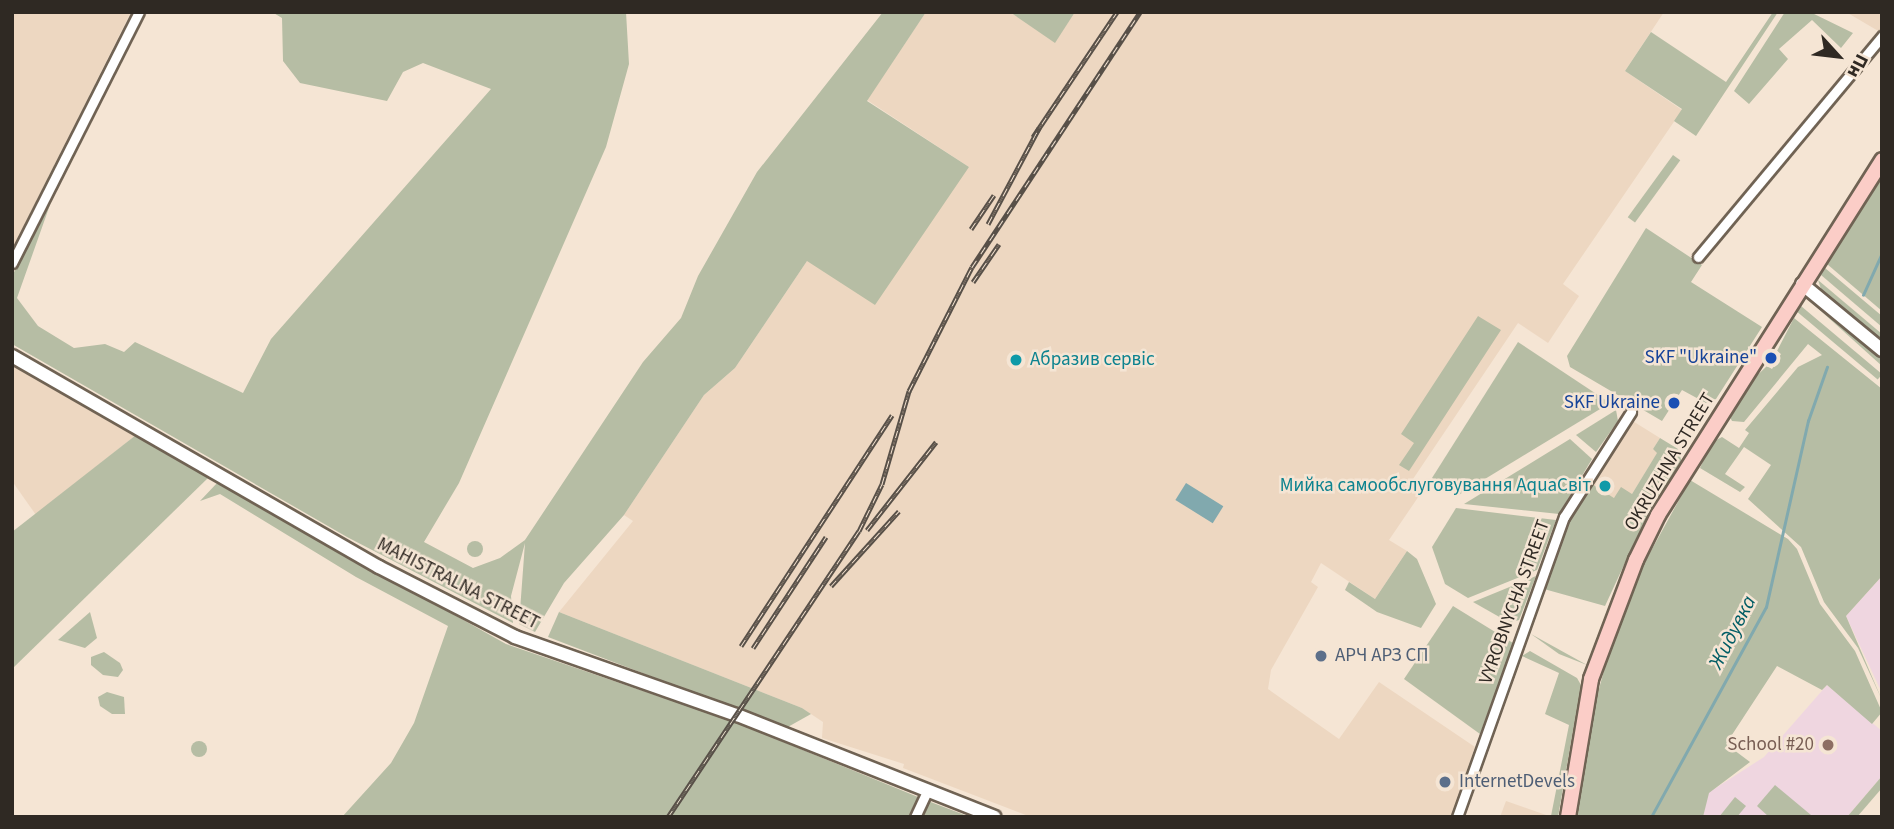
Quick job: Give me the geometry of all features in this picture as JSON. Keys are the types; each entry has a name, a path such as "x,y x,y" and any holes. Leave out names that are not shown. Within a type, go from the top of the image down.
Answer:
{"main road":[{"name":"OKRUZHNA STREET","path":"1568,817 1591,679 1620,594 1658,515 1882,160"}],"street":[{"path":"12,263 139,12"},
{"path":"1698,257 1882,36"},
{"path":"1802,284 1882,350"},
{"name":"MAHISTRALNA STREET","path":"12,356 379,567 515,637 737,715 994,817"},
{"name":"VYROBNYCHA STREET","path":"1457,817 1564,517 1631,412"},
{"path":"915,817 927,791"}],"shaded area":[{"path":"12,12 131,12 12,249"},
{"name":"SKF Ukraine","path":"926,12 1664,12 1625,71 1682,110 1563,284 1579,296 1548,343 1518,323 1411,482 1423,490 1389,540 1407,551 1375,599 1321,563 1311,582 1318,587 1271,670 1268,689 1339,739 1379,682 1475,747 1451,817 1031,817 903,768 904,764 822,738 823,722 802,708 559,612 633,521 624,515 704,395 735,368 807,261 969,167 867,100"},
{"path":"1846,12 1881,12 1882,29 1880,32"},
{"path":"12,363 136,435 36,515 12,481"},
{"path":"1631,420 1660,438 1653,449 1658,452 1632,494 1614,498 1592,485"},
{"path":"1882,576 1882,693 1846,616"},
{"name":"School #20","path":"1827,685 1882,731 1882,776 1847,817 1703,817 1708,793 1764,757"},
{"path":"1506,801 1546,815 1546,817 1500,817"}],"green space":[{"path":"272,12 626,12 629,64 606,147 459,483 424,542 473,568 500,558 525,540 643,362 681,318 698,276 757,172 883,12 926,12 867,101 969,167 875,305 807,261 735,368 704,395 624,515 564,583 535,632 519,624 525,543 511,596 513,623 347,537 12,344 12,276 51,202 17,298 38,326 74,348 105,344 124,352 135,342 243,393 271,339 491,89 423,63 403,72 387,101 300,83 283,61 282,18"},
{"path":"1010,12 1075,12 1055,43"},
{"path":"1773,12 1778,12 1696,136 1674,121 1682,109 1625,71 1651,32 1726,82"},
{"path":"1785,12 1810,12 1853,33 1841,48 1812,20 1779,49 1788,59 1749,104 1734,91"},
{"path":"1673,155 1680,160 1635,223 1628,217"},
{"path":"1882,178 1882,311 1827,264"},
{"path":"1646,228 1702,265 1691,282 1762,327 1716,399 1706,403 1682,390 1662,421 1570,367 1567,356"},
{"path":"1825,268 1882,316 1882,327 1821,275"},
{"path":"1818,280 1882,334 1882,341 1821,289"},
{"path":"1812,303 1823,307 1882,357 1882,366"},
{"path":"1801,306 1882,374 1878,379 1797,311"},
{"path":"1478,316 1501,330 1409,471 1399,465 1414,443 1401,434"},
{"path":"1794,318 1882,389 1882,576 1846,616 1882,700 1858,648 1824,602 1801,547 1748,499 1771,465 1744,447 1725,474 1745,487 1740,492 1700,468 1712,442 1722,437 1739,448 1749,433 1745,430 1798,367 1822,355 1808,344 1744,422 1732,421 1729,415 1750,382 1767,366 1772,369 1781,354 1777,351"},
{"path":"1518,342 1610,403 1457,496 1432,478"},
{"path":"1616,410 1618,421 1596,452 1576,435"},
{"path":"136,435 209,477 12,669 12,532"},
{"path":"1660,438 1678,449 1682,463 1636,539 1605,606 1544,589 1571,518 1592,484 1614,498 1621,487 1632,494 1657,453 1653,449"},
{"path":"1570,439 1592,459 1559,514 1464,504"},
{"path":"1690,480 1788,539 1797,549 1820,604 1855,651 1882,712 1872,724 1827,685 1822,690 1777,666 1726,744 1750,762 1709,793 1703,817 1575,817 1595,703 1614,635 1640,571"},
{"path":"218,482 506,644 737,723 918,797 908,817 342,817 391,763 414,723 448,626 356,577 220,494 200,501"},
{"path":"1456,508 1556,520 1537,570 1468,598 1445,584 1432,547"},
{"path":"472,541 478,541 483,549 481,555 472,557 467,552 467,546"},
{"path":"1407,551 1417,559 1436,604 1421,628 1377,612 1345,590 1349,582 1375,599"},
{"path":"1536,576 1519,620 1510,623 1473,602"},
{"path":"1453,606 1513,643 1480,734 1404,679"},
{"path":"90,612 97,638 85,648 58,640"},
{"path":"559,612 802,708 811,714 786,728 548,637"},
{"path":"1531,634 1587,665 1559,654"},
{"path":"1530,651 1577,678 1581,685 1558,817 1546,817 1551,816 1569,725 1545,714 1559,673 1522,656 1502,711 1517,659"},
{"path":"104,652 120,663 123,670 118,677 103,675 91,665 91,657"},
{"path":"107,692 124,697 125,714 112,714 100,706 98,697"},
{"path":"199,741 207,749 199,757 191,749"},
{"path":"1882,776 1882,788 1857,817 1847,817"},
{"path":"1775,785 1811,815 1810,817 1769,817 1757,806"},
{"path":"1735,797 1746,806 1737,817 1719,817"},
{"path":"928,801 970,817 921,817"}],"water":[{"path":"1186,483 1223,506 1213,523 1175,500"}],"waterway":[{"name":"Жидувка","path":"1863,295 1882,253"},
{"name":"Жидувка","path":"1651,817 1766,607 1808,421 1827,367"}],"railway":[{"path":"1033,137 1117,12"},
{"path":"668,817 859,531 882,484 909,391 972,267 1140,12"},
{"path":"988,224 1039,128"},
{"path":"971,229 994,195"},
{"path":"973,282 999,244"},
{"path":"741,646 892,415"},
{"path":"867,530 936,442"},
{"path":"831,586 899,511"},
{"path":"753,648 826,537"}],"place":[{"name":"SKF \"Ukraine\"","path":"1771,358"},
{"name":"Абразив сервіс","path":"1016,360"},
{"name":"SKF Ukraine","path":"1674,403"},
{"name":"Мийка самообслуговування AquaСвіт","path":"1605,486"},
{"name":"АРЧ АРЗ СП","path":"1321,656"},
{"name":"School #20","path":"1828,745"},
{"name":"InternetDevels","path":"1445,782"}]}
